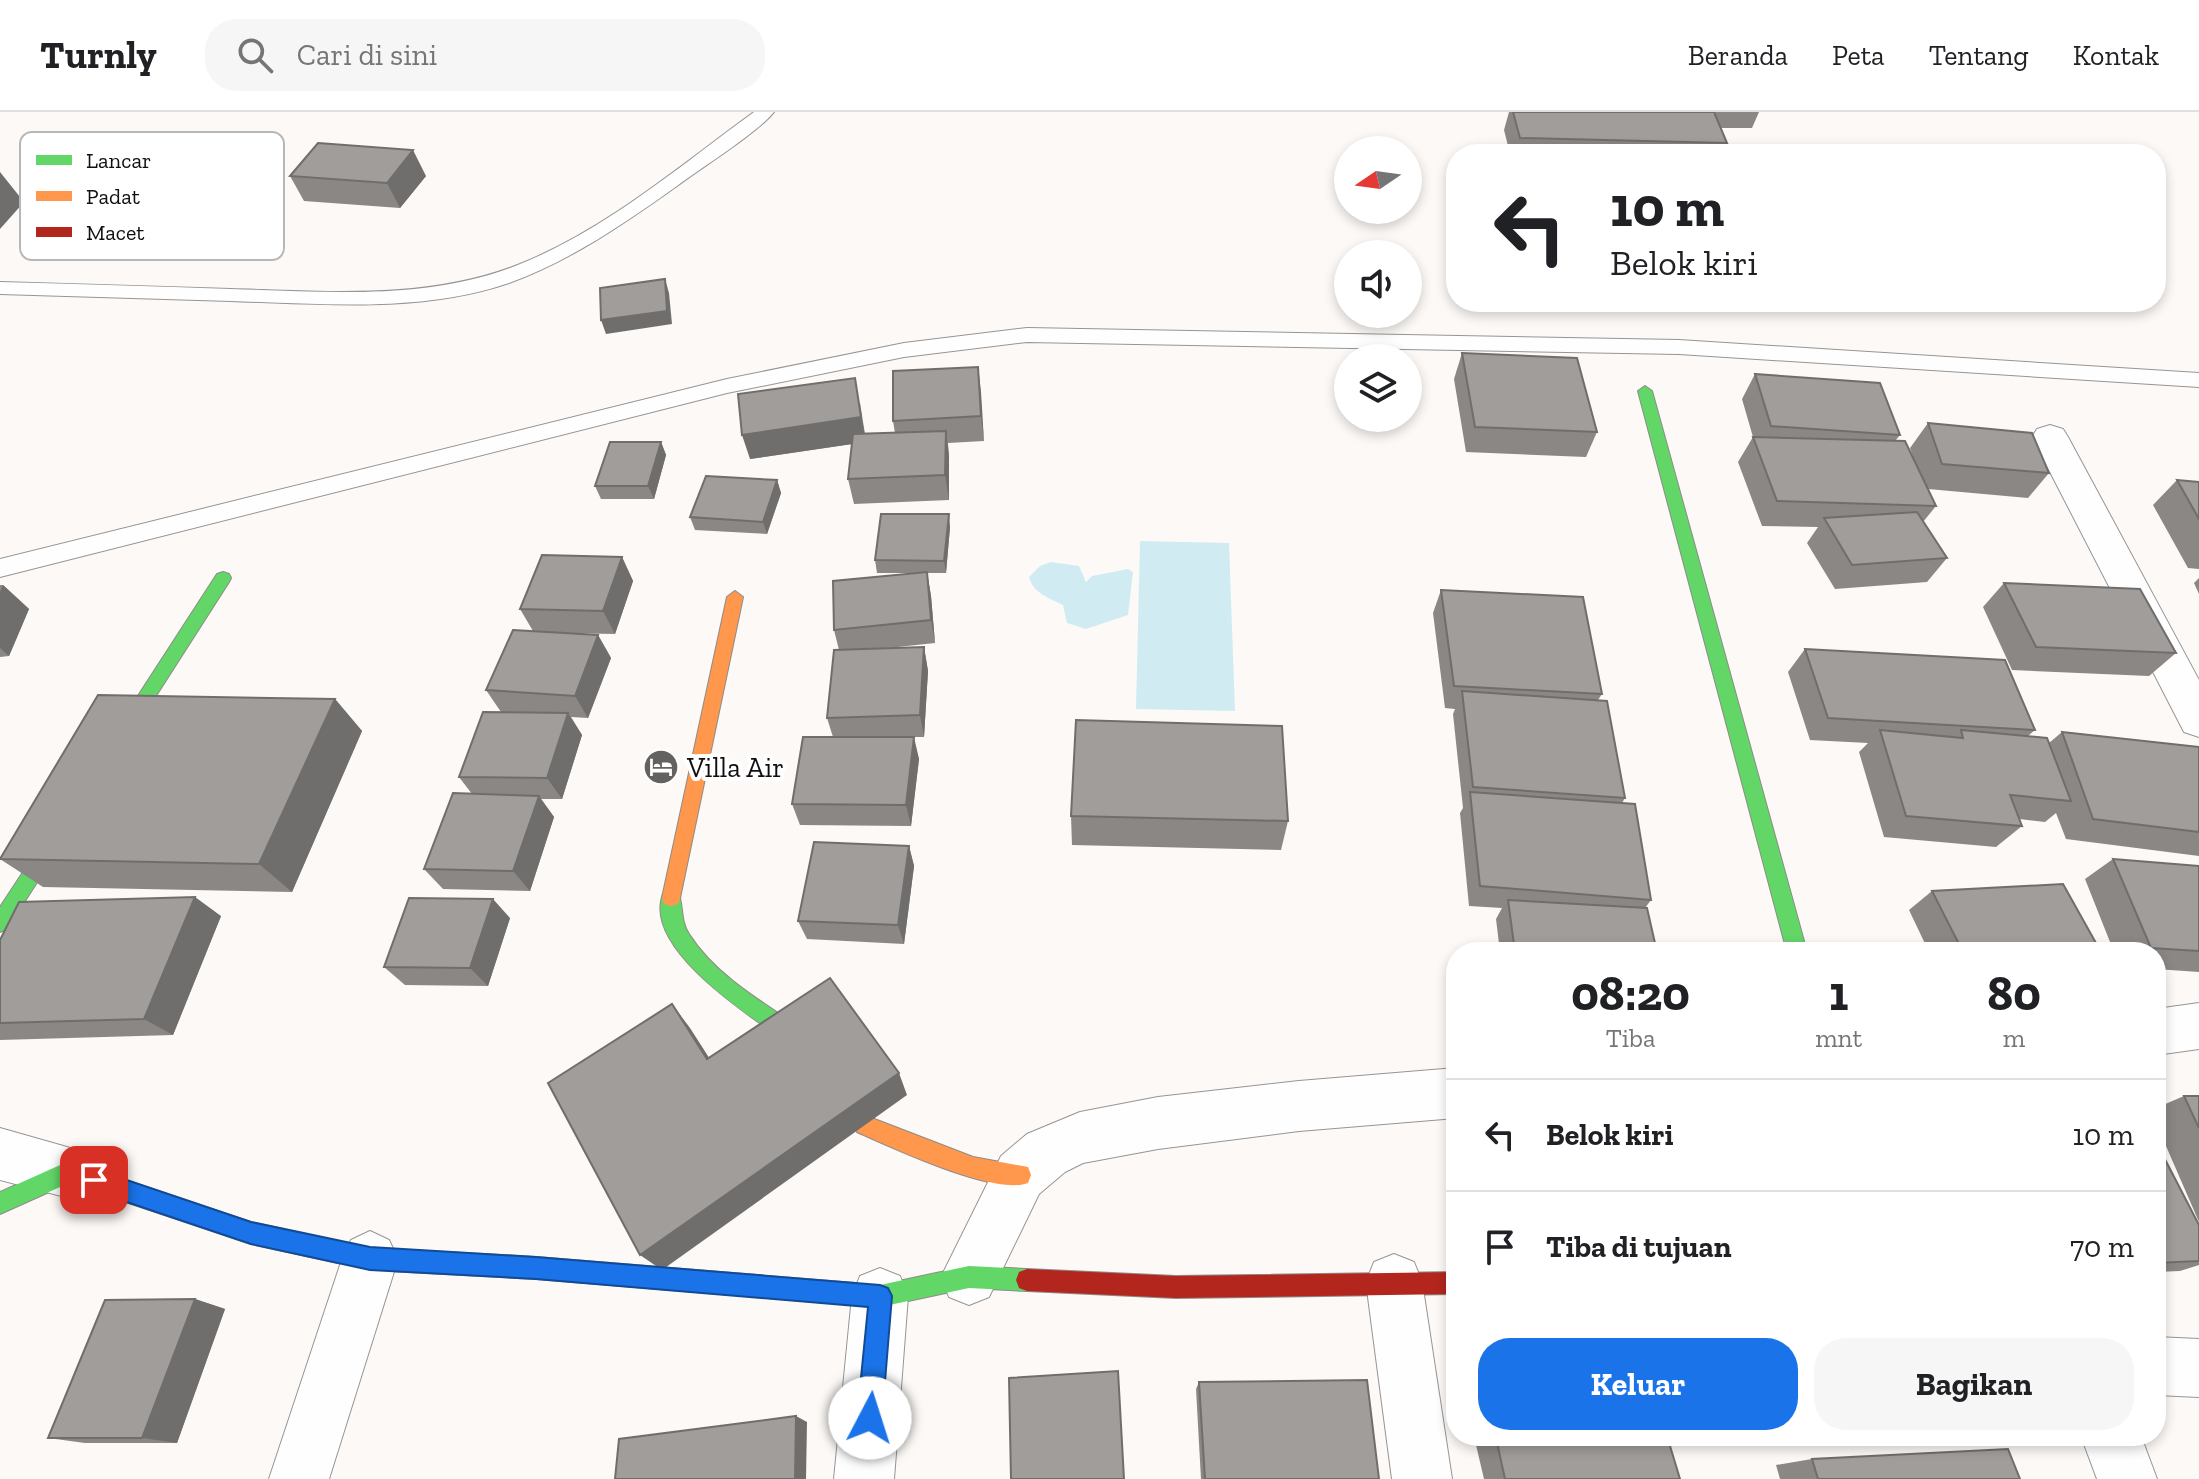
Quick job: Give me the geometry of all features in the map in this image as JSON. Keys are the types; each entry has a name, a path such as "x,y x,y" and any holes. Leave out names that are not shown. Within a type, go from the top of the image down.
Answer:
{"street":[{"path":"1645,391 1794,942"},
{"path":"2050,437 2199,720"},
{"path":"103,764 223,578"},
{"path":"735,597 670,903 674,924 689,951 734,991 794,1035"},
{"path":"0,923 68,817"},
{"path":"2166,1031 2199,1026"},
{"path":"969,1277 1020,1175 1046,1153 1080,1138 1158,1123 1299,1106 1446,1094"},
{"path":"864,1125 973,1168 1020,1175"},
{"path":"0,1154 69,1172 251,1233 370,1259 536,1268 880,1296 969,1277 1176,1287 1446,1283"},
{"path":"0,1203 69,1172"},
{"path":"299,1479 370,1259"},
{"path":"1394,1282 1422,1479"},
{"path":"864,1479 880,1296"},
{"path":"2166,1366 2199,1368"},
{"path":"2115,1446 2127,1479"}],"lane":[{"path":"0,288 345,298 416,294 504,278 562,252 614,220 765,112"},
{"path":"0,568 727,386 904,350 1027,335 1679,347 2199,380"}],"water":[{"path":"1140,541 1229,543 1235,711 1136,709"},
{"path":"1051,562 1079,566 1086,582 1092,576 1128,569 1133,572 1128,615 1086,629 1067,623 1063,605 1038,591 1029,577 1040,566"}],"building":[{"path":"1513,112 1714,112 1727,143 1520,138"},
{"path":"318,143 413,150 387,183 290,176"},
{"path":"665,279 667,311 601,320 600,288"},
{"path":"1462,353 1577,358 1597,432 1475,427"},
{"path":"978,367 981,416 893,421 893,371"},
{"path":"1755,374 1880,383 1900,435 1771,426"},
{"path":"855,378 861,417 742,435 738,394"},
{"path":"1928,423 2032,433 2049,473 1942,464"},
{"path":"946,431 945,475 848,479 853,434"},
{"path":"1753,437 1905,441 1936,506 1777,501"},
{"path":"610,442 661,442 648,486 595,486"},
{"path":"706,476 777,480 763,522 690,517"},
{"path":"2177,480 2199,482 2199,519"},
{"path":"1917,512 1947,558 1852,565 1824,518"},
{"path":"881,514 949,514 944,561 875,560"},
{"path":"542,555 622,557 603,611 520,609"},
{"path":"927,572 931,620 834,630 833,581"},
{"path":"2004,583 2140,589 2176,653 2036,647"},
{"path":"1441,590 1583,597 1602,694 1454,686"},
{"path":"513,630 598,635 575,696 486,690"},
{"path":"924,647 920,715 827,718 834,650"},
{"path":"1805,649 2005,660 2035,730 1828,718"},
{"path":"1462,691 1607,701 1625,798 1473,787"},
{"path":"98,695 335,699 259,864 0,859"},
{"path":"483,712 568,713 547,778 459,777"},
{"path":"1076,720 1282,726 1288,821 1071,816"},
{"path":"1880,730 1963,738 1961,730 2047,738 2071,801 2010,795 2022,826 1906,816"},
{"path":"2062,732 2199,747 2199,832 2093,819"},
{"path":"803,737 914,737 906,805 792,804"},
{"path":"1470,792 1635,804 1651,900 1480,886"},
{"path":"453,793 539,796 513,871 424,869"},
{"path":"814,842 909,846 898,925 798,921"},
{"path":"2113,859 2199,866 2199,951 2166,949 2166,942 2148,942"},
{"path":"2063,884 2095,942 1958,942 1932,891"},
{"path":"195,897 144,1019 0,1023 0,940 19,902"},
{"path":"409,898 493,899 470,968 384,967"},
{"path":"1508,900 1647,908 1655,942 1514,942"},
{"path":"830,978 899,1073 640,1255 548,1083 672,1004 707,1059"},
{"path":"2184,1096 2199,1096 2199,1128"},
{"path":"2166,1161 2199,1225 2199,1261 2166,1263"},
{"path":"195,1299 142,1438 48,1438 105,1300"},
{"path":"1118,1371 1124,1479 1011,1479 1009,1378"},
{"path":"1367,1380 1379,1479 1205,1479 1199,1382"},
{"path":"796,1416 795,1479 615,1479 619,1439"},
{"path":"1498,1446 1670,1446 1680,1479 1505,1479"},
{"path":"2008,1449 2020,1479 1818,1479 1812,1459"}],"traffic: fast":[{"path":"1645,391 1794,942"},
{"path":"114,747 223,578"},
{"path":"0,923 62,828"},
{"path":"671,898 672,919 681,939 696,959 736,995 794,1035"},
{"path":"0,1203 69,1172 251,1233 370,1259 536,1268 880,1296 969,1277 1027,1280"}],"traffic: slow":[{"path":"671,898 735,597"},
{"path":"864,1125 973,1168 1020,1175"}],"traffic: jam":[{"path":"1027,1280 1176,1287 1446,1283"}],"place":[{"name":"Villa Air","path":"661,767"}],"route":[{"path":"94,1180 251,1233 370,1259 536,1268 880,1296 870,1418"}]}
